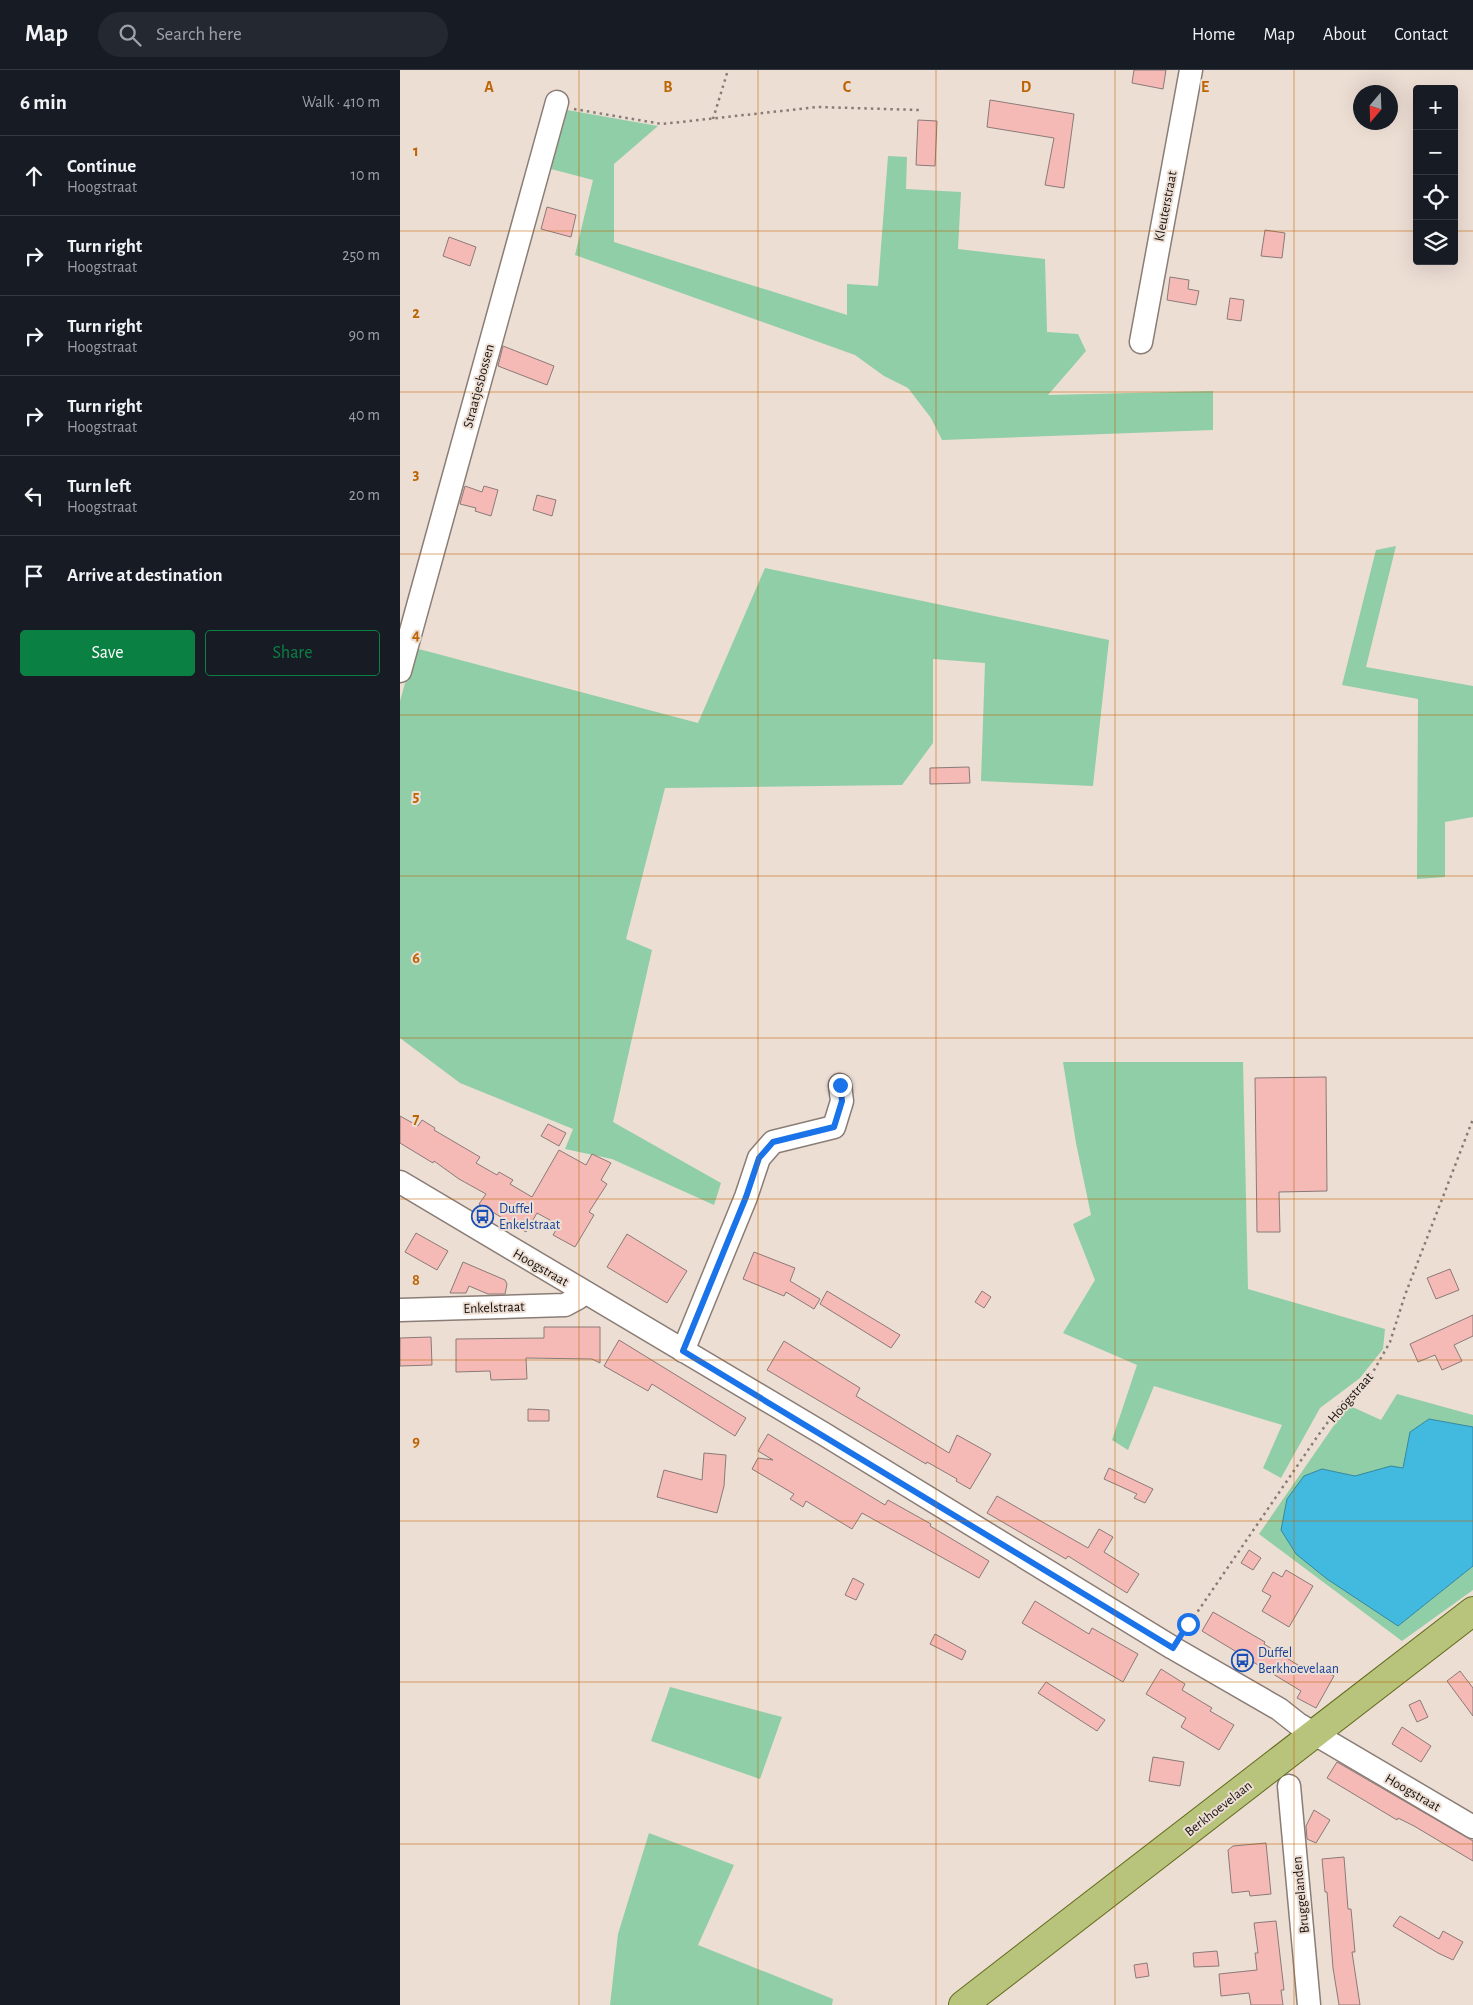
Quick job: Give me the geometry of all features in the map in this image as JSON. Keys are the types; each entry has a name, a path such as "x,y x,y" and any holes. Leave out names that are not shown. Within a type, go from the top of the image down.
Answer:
{"main road":[{"name":"Berkhoevelaan","path":"963,2005 1473,1611"}],"street":[{"name":"Kleuterstraat","path":"1141,342 1190,70"},
{"name":"Straatjesbossen","path":"400,671 557,102"},
{"path":"683,1351 746,1197 759,1158 773,1142 834,1127 842,1101 840,1085"},
{"name":"Hoogstraat","path":"400,1182 1173,1648 1279,1709 1315,1734 1473,1827"},
{"name":"Enkelstraat","path":"400,1310 565,1305 578,1298 583,1292"},
{"name":"Bruggelanden","path":"1289,1786 1309,2005"}],"path":[{"path":"713,119 728,70"},
{"path":"557,102 564,107 662,124 818,107 920,110"},
{"name":"Hoogstraat","path":"1173,1648 1317,1437 1344,1400 1373,1372 1382,1357 1390,1342 1405,1295 1473,1119"}],"green space":[{"path":"567,110 658,126 614,164 614,242 847,315 847,284 878,286 888,156 907,157 906,189 961,192 958,249 1045,259 1047,332 1078,334 1086,351 1048,395 1213,391 1213,430 942,440 931,418 908,388 884,376 855,355 575,255 593,180 551,169"},
{"path":"1396,546 1366,667 1473,686 1473,817 1445,822 1445,877 1417,879 1418,699 1342,685 1376,550"},
{"path":"765,568 1109,640 1093,786 981,781 985,663 933,659 933,743 902,785 665,788 626,939 652,950 613,1122 721,1183 714,1205 612,1159 565,1149 573,1129 460,1083 400,1038 400,701 415,648 698,723"},
{"path":"1063,1062 1243,1062 1248,1289 1385,1329 1383,1349 1360,1378 1320,1408 1281,1478 1263,1468 1282,1425 1154,1386 1128,1450 1112,1440 1137,1365 1063,1333 1095,1280 1073,1224 1091,1215 1076,1143"},
{"path":"1397,1394 1473,1415 1473,1427 1429,1419 1411,1432 1403,1468 1355,1476 1322,1469 1398,1626 1473,1566 1473,1590 1402,1641 1259,1534 1348,1405 1381,1420"},
{"path":"670,1687 782,1717 760,1779 651,1741"},
{"path":"649,1833 734,1865 698,1945 833,1999 832,2005 610,2005 618,1934"}],"water":[{"path":"1429,1419 1473,1427 1473,1566 1398,1626 1327,1579 1296,1554 1281,1530 1287,1499 1304,1476 1322,1469 1355,1476 1391,1466 1403,1468 1410,1432"}],"building":[{"path":"1134,70 1166,70 1163,89 1132,83"},
{"path":"990,100 1074,114 1064,188 1045,185 1054,138 987,127"},
{"path":"918,120 937,121 935,166 916,165"},
{"path":"547,207 576,215 571,237 541,229"},
{"path":"1265,230 1285,233 1282,258 1261,256"},
{"path":"449,237 476,247 470,266 443,256"},
{"path":"1170,277 1189,280 1188,289 1199,291 1196,305 1167,300"},
{"path":"1230,298 1244,300 1241,321 1227,319"},
{"path":"503,346 554,366 547,385 498,366"},
{"path":"465,486 482,492 484,486 498,490 491,516 475,511 476,508 460,504"},
{"path":"537,495 556,500 552,516 533,510"},
{"path":"969,767 970,783 930,784 930,768"},
{"path":"1326,1077 1327,1191 1279,1192 1280,1232 1257,1232 1255,1078"},
{"path":"400,1116 418,1126 422,1120 435,1128 434,1130 480,1157 476,1163 497,1175 499,1172 513,1180 510,1184 532,1197 559,1150 586,1165 592,1154 611,1163 601,1180 607,1184 589,1212 594,1215 575,1247 553,1235 559,1225 537,1213 526,1232 479,1204 486,1194 459,1179 434,1161 433,1163 400,1143"},
{"path":"548,1124 566,1133 559,1146 541,1136"},
{"path":"416,1233 448,1251 437,1270 405,1252"},
{"path":"627,1234 687,1271 667,1303 607,1267"},
{"path":"754,1252 795,1268 790,1281 820,1299 814,1309 786,1292 784,1296 743,1279"},
{"path":"463,1262 505,1280 507,1284 505,1294 488,1294 469,1286 466,1293 450,1293"},
{"path":"1450,1269 1459,1290 1436,1299 1427,1278"},
{"path":"827,1291 900,1335 891,1348 820,1304"},
{"path":"982,1291 991,1297 984,1308 975,1302"},
{"path":"1473,1315 1473,1336 1454,1345 1462,1361 1442,1370 1435,1355 1418,1362 1410,1344"},
{"path":"544,1327 600,1327 600,1363 592,1359 526,1358 527,1379 491,1380 490,1371 456,1372 456,1339 544,1338"},
{"path":"431,1337 432,1365 400,1366 400,1338"},
{"path":"619,1340 746,1418 735,1436 652,1384 648,1391 604,1366"},
{"path":"784,1341 860,1388 856,1396 949,1453 957,1435 991,1454 970,1489 956,1481 957,1479 927,1462 926,1464 767,1370"},
{"path":"528,1409 549,1410 549,1421 528,1421"},
{"path":"768,1434 885,1505 888,1500 931,1524 930,1526 989,1561 979,1578 862,1513 852,1529 806,1501 803,1507 790,1499 794,1494 752,1469 758,1458 773,1460 758,1451"},
{"path":"704,1453 726,1455 724,1486 717,1513 657,1497 664,1470 702,1480"},
{"path":"1109,1468 1153,1489 1145,1503 1134,1498 1137,1494 1104,1479"},
{"path":"997,1496 1088,1548 1099,1529 1113,1537 1104,1552 1139,1574 1127,1593 1068,1556 1066,1559 987,1513"},
{"path":"1249,1550 1261,1558 1253,1570 1241,1563"},
{"path":"1286,1570 1313,1586 1289,1627 1262,1611 1271,1596 1262,1591 1273,1572 1282,1577"},
{"path":"853,1578 864,1584 856,1600 845,1595"},
{"path":"1035,1601 1089,1634 1092,1628 1138,1654 1123,1682 1022,1623"},
{"path":"1213,1612 1265,1642 1264,1644 1311,1673 1315,1666 1334,1676 1316,1708 1297,1698 1301,1691 1202,1631"},
{"path":"935,1634 966,1651 962,1660 930,1644"},
{"path":"1161,1669 1185,1684 1182,1690 1212,1708 1210,1711 1234,1725 1219,1750 1181,1727 1186,1718 1146,1694"},
{"path":"1460,1671 1473,1688 1473,1716 1447,1681"},
{"path":"1046,1682 1105,1720 1097,1731 1038,1693"},
{"path":"1420,1700 1428,1717 1417,1722 1409,1705"},
{"path":"1402,1727 1431,1746 1421,1762 1392,1744"},
{"path":"1153,1757 1184,1762 1180,1786 1149,1781"},
{"path":"1337,1762 1473,1841 1473,1861 1414,1826 1398,1818 1397,1820 1327,1778"},
{"path":"1314,1810 1330,1820 1316,1843 1307,1839 1306,1826"},
{"path":"1266,1843 1271,1894 1250,1896 1249,1891 1232,1893 1228,1850 1233,1846"},
{"path":"1344,1857 1348,1909 1351,1909 1355,1952 1352,1952 1360,2005 1339,2005 1333,1968 1327,1892 1325,1892 1322,1859"},
{"path":"1400,1916 1439,1939 1443,1931 1463,1942 1453,1960 1393,1926"},
{"path":"1276,1921 1284,1990 1281,1990 1283,2005 1251,2005 1249,1993 1221,1996 1219,1974 1257,1970 1255,1953 1258,1953 1254,1923"},
{"path":"1217,1951 1219,1966 1194,1967 1193,1953"},
{"path":"1147,1963 1149,1976 1136,1978 1134,1965"}],"place":[{"name":"Duffel Enkelstraat","path":"483,1216"},
{"name":"Duffel Berkhoevelaan","path":"1242,1660"}],"route":[{"path":"840,1085 842,1101 834,1127 773,1142 759,1158 746,1197 683,1351 824,1434 1173,1648 1188,1624"}]}
